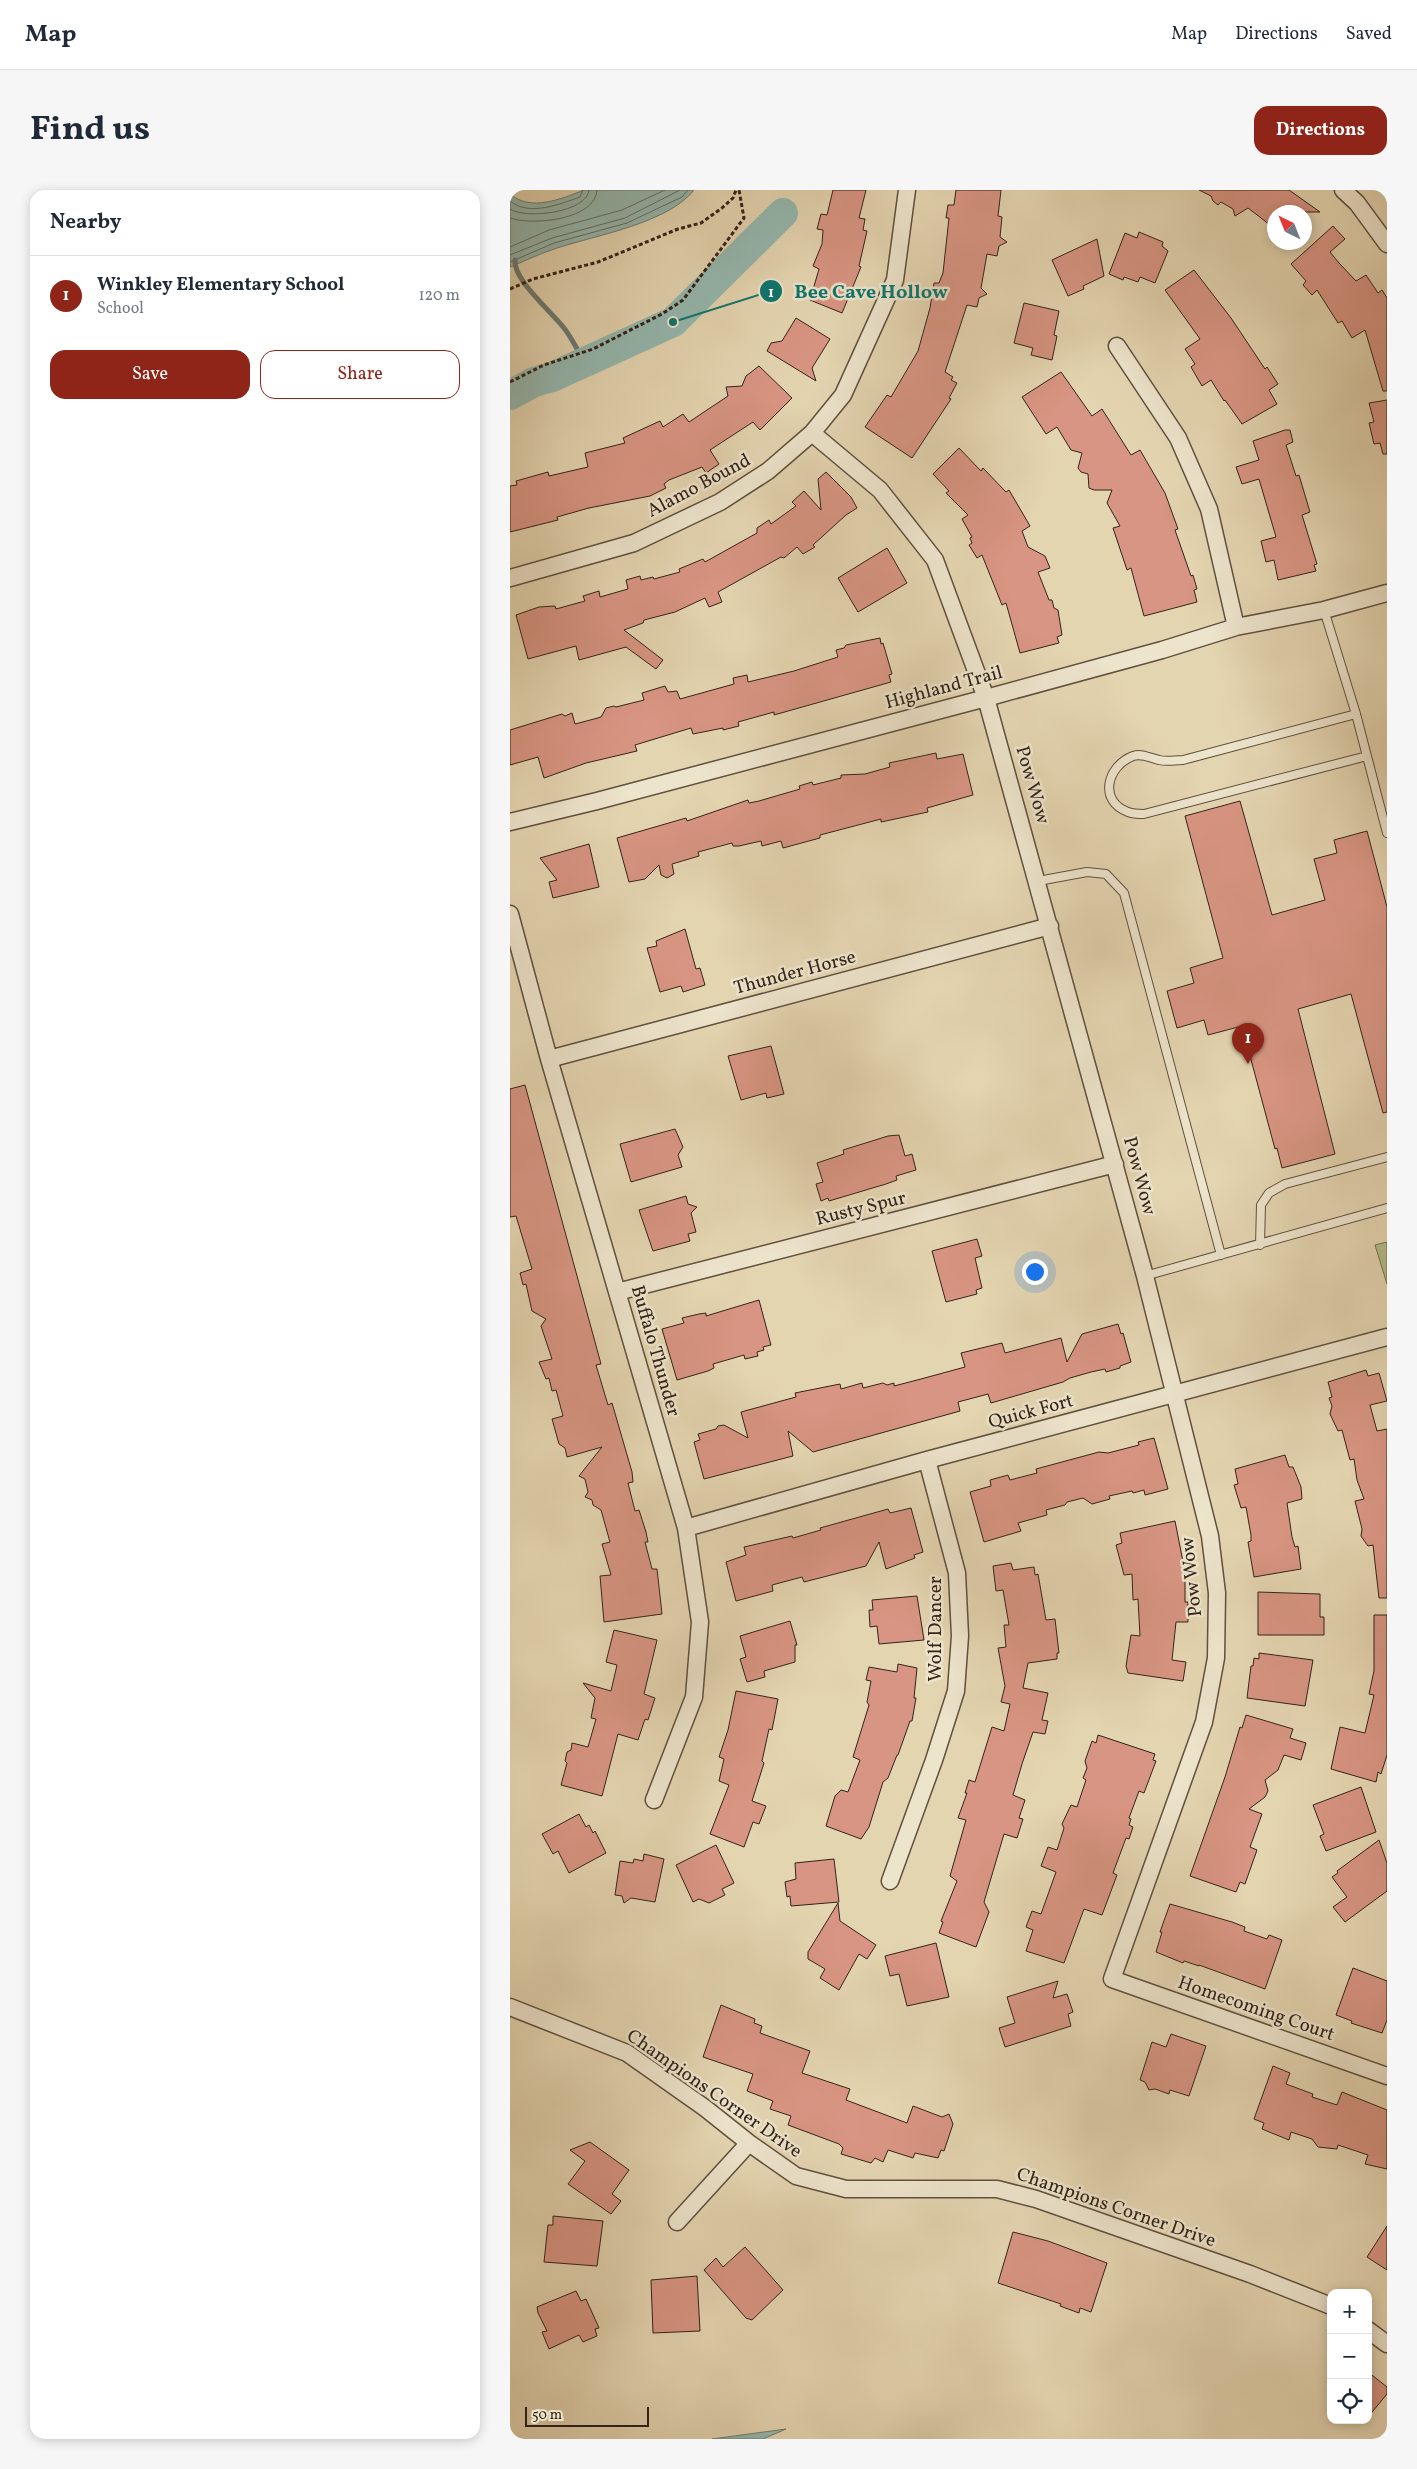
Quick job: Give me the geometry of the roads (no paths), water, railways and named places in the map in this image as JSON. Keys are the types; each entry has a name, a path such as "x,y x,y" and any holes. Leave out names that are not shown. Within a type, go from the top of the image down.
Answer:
{"street":[{"name":"Alamo Bound","path":"510,578 634,543 720,502 768,471 812,433 844,395 895,280 907,190"},
{"path":"1343,190 1357,203 1387,244"},
{"path":"1117,346 1178,438 1209,508 1236,626"},
{"name":"Pow Wow","path":"812,433 880,490 935,560 986,698 1038,881 1145,1276 1210,1536 1217,1592 1216,1658 1204,1722 1112,1979"},
{"name":"Highland Trail","path":"510,822 597,801 986,698 1162,650 1236,626 1324,610 1387,593"},
{"name":"Buffalo Thunder","path":"510,914 549,1059 686,1528 700,1622 694,1698 654,1800"},
{"name":"Thunder Horse","path":"549,1059 1050,926"},
{"name":"Rusty Spur","path":"617,1292 1115,1164"},
{"name":"Quick Fort","path":"686,1528 927,1460 1387,1337"},
{"name":"Wolf Dancer","path":"890,1881 934,1760 956,1691 960,1636 957,1572 927,1460"},
{"name":"Homecoming Court","path":"1112,1979 1387,2076"},
{"name":"Champions Corner Drive","path":"510,2007 627,2053 796,2176 846,2189 997,2189 1036,2199 1250,2274 1327,2304"},
{"path":"677,2222 749,2143"},
{"path":"1372,2333 1387,2344"}],"lane":[{"path":"1324,610 1356,714 1387,834"},
{"path":"1356,714 1183,760 1161,760 1135,755 1119,763 1112,771 1109,783 1111,794 1118,805 1128,812 1144,814 1367,756"},
{"path":"1038,881 1087,872 1106,874 1124,893 1221,1255"},
{"path":"1260,1244 1261,1206 1269,1193 1284,1184 1387,1157"},
{"path":"1145,1276 1387,1208"}],"water":[{"path":"584,190 694,190 667,211 650,219 611,233 551,250 510,267 510,194 527,202 537,203 556,200"},
{"path":"786,2429 763,2439 712,2439"}],"waterway":[{"path":"510,395 534,382 552,377 673,322 783,213"},
{"path":"515,260 516,268 526,286 564,328 584,361"}],"place":[{"name":"Bee Cave Hollow","path":"673,322"},
{"name":"Winkley Elementary School","path":"1248,1064"}]}
